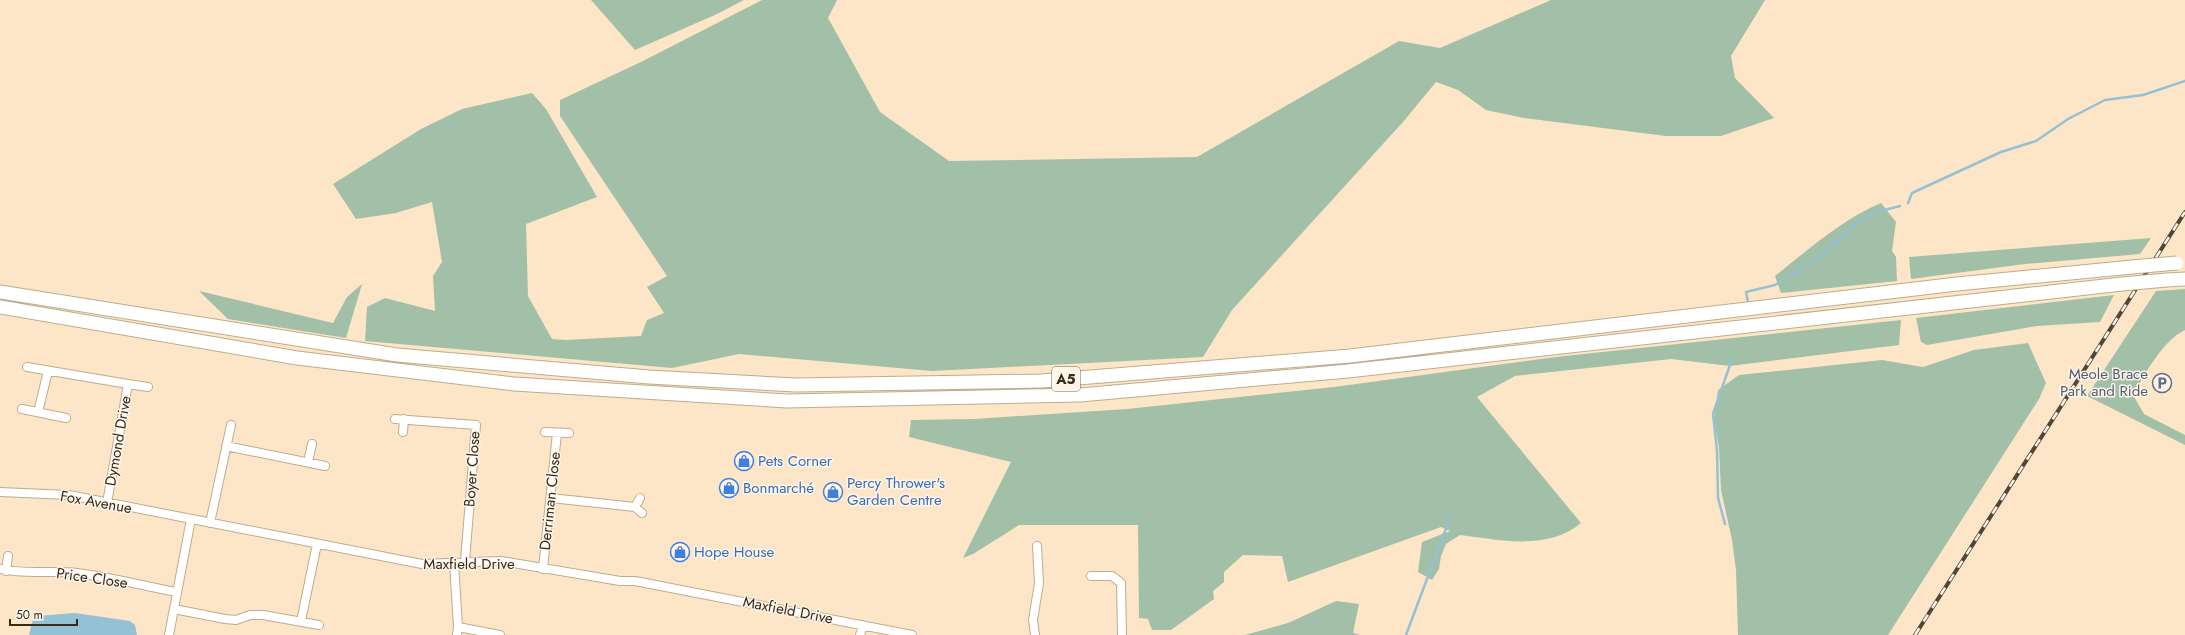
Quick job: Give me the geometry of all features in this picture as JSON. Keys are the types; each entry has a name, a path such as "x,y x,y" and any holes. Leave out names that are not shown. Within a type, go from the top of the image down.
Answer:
{"highway":[{"name":"A5","path":"0,292 397,355 649,377 796,385 1041,381 1350,356 1957,284 2181,263"},
{"name":"A5","path":"0,308 83,320 297,358 491,381 787,401 1096,394 1348,371 2122,284 2185,279"}],"street":[{"name":"Dymond Drive","path":"27,367 128,384 107,503"},
{"path":"38,412 48,371"},
{"path":"128,384 148,387"},
{"path":"22,409 66,418"},
{"name":"Boyer Close","path":"403,432 399,419 476,425 466,562"},
{"path":"210,523 231,425"},
{"name":"Derriman Close","path":"545,432 569,433"},
{"name":"Derriman Close","path":"543,569 557,433"},
{"path":"308,462 312,444"},
{"path":"226,446 325,466"},
{"name":"Fox Avenue","path":"0,492 69,495 191,519"},
{"path":"551,498 638,510 640,498"},
{"path":"169,635 191,519"},
{"name":"Maxfield Drive","path":"191,519 422,564 501,561 620,581 635,581 912,635"},
{"path":"301,621 317,544"},
{"path":"1035,635 1033,620 1039,583 1037,546"},
{"name":"Price Close","path":"8,556 3,570 32,574 55,571 79,573 177,592"},
{"path":"454,563 457,631 500,635"},
{"path":"1091,576 1112,576 1121,583 1122,635"},
{"path":"174,609 225,619 236,620 250,615 301,621 319,626"},
{"path":"860,635 863,625"}],"green space":[{"path":"591,0 744,0 717,14 635,50"},
{"path":"762,0 837,0 828,18 880,112 949,161 1197,157 1399,41 1440,48 1551,0 1765,0 1731,56 1735,78 1774,118 1721,136 1666,136 1524,118 1486,110 1458,90 1436,82 1403,122 1232,310 1203,357 932,371 739,354 672,368 365,341 367,307 385,298 435,311 433,276 442,262 432,202 396,213 356,219 333,184 421,129 462,109 532,93 546,109 597,197 526,224 528,296 552,339 565,340 641,336 647,320 664,313 647,287 667,276 560,116 560,100 641,62"},
{"path":"1881,203 1896,222 1892,251 1896,257 1897,281 1781,293 1775,276 1812,246 1852,218"},
{"path":"2151,238 2140,254 2025,264 1911,279 1909,257"},
{"path":"362,284 346,338 228,319 199,291 333,323 347,297"},
{"path":"2185,289 2185,330 2169,341 2162,349 2133,395 2144,414 2185,435 2185,445 2087,396 2156,291"},
{"path":"2114,295 2100,322 2037,326 1927,345 1921,342 1916,318"},
{"path":"1901,320 1899,345 1730,366 1671,359 1515,376 1477,397 1581,523 1568,532 1554,537 1538,540 1507,541 1460,535 1446,544 1441,556 1439,569 1432,580 1418,572 1422,542 1450,531 1441,527 1288,582 1282,556 1243,555 1224,572 1224,582 1213,591 1214,599 1171,630 1152,630 1148,619 1139,618 1138,525 1019,525 973,554 963,558 1011,462 909,437 911,420 974,419 1127,409 1334,387 1556,357"},
{"path":"2028,343 2046,383 2039,399 1888,635 1738,635 1736,570 1732,540 1721,490 1719,448 1714,419 1718,390 1739,375 1882,360 1923,367 1974,350"},
{"path":"1336,601 1359,604 1353,633 1360,635 1245,635 1288,623"}],"water":[{"path":"75,613 130,621 135,625 137,635 29,635 32,622 37,616"}],"waterway":[{"path":"1908,203 1912,193 2001,152 2036,141 2068,119 2105,100 2143,95 2185,81"},
{"path":"1748,302 1746,292 1775,285 1819,258 1860,220 1873,213 1900,206"},
{"path":"1725,524 1718,498 1717,450 1713,414 1732,359"},
{"path":"1406,635 1451,515"}],"railway":[{"path":"1915,635 2185,212"}],"place":[{"name":"Meole Brace Park and Ride","path":"2162,383"},
{"name":"Pets Corner","path":"744,461"},
{"name":"Bonmarché","path":"729,488"},
{"name":"Percy Thrower's Garden Centre","path":"833,492"},
{"name":"Hope House","path":"680,552"}]}
